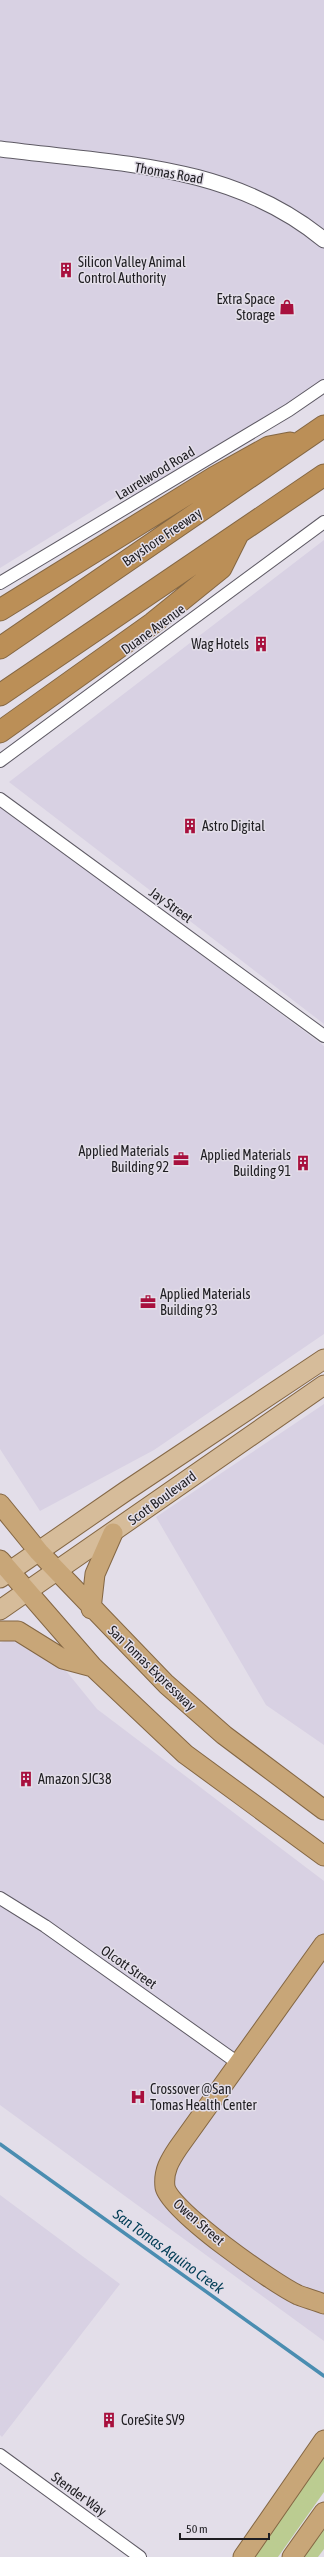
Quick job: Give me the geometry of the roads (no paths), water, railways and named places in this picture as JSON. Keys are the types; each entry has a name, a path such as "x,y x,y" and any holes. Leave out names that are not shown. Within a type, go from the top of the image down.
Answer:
{"highway":[{"name":"Bayshore Freeway","path":"0,648 324,426"},
{"path":"0,610 208,481 269,447 302,441"},
{"path":"0,695 324,475"},
{"path":"0,732 153,623 221,568 238,534"},
{"name":"San Tomas Expressway","path":"0,1504 39,1552 91,1609 166,1684 212,1725 324,1810"},
{"path":"91,1609 95,1574 113,1533"},
{"path":"3,1570 27,1592 93,1667 185,1754 319,1853 324,1871"},
{"path":"0,1632 18,1631 63,1659 93,1667"},
{"name":"Owen Street","path":"324,1944 169,2163 164,2174 166,2188 174,2204 228,2247 276,2282 298,2295 324,2304"},
{"path":"243,2557 324,2440"},
{"path":"292,2557 324,2512"}],"main road":[{"name":"Scott Boulevard","path":"3,1570 39,1552 126,1491 324,1359"},
{"name":"Scott Boulevard","path":"0,1610 113,1533 324,1385"}],"street":[{"name":"Thomas Road","path":"0,150 182,173 224,184 267,201 305,225 324,240"},
{"name":"Laurelwood Road","path":"0,583 289,410 324,386"},
{"name":"Duane Avenue","path":"0,761 324,522"},
{"name":"Jay Street","path":"0,799 324,1036"},
{"name":"Olcott Street","path":"0,1898 45,1926 238,2064"},
{"name":"Stender Way","path":"0,2455 140,2557"}],"waterway":[{"name":"San Tomas Aquino Creek","path":"0,2144 324,2376"}],"place":[{"name":"Silicon Valley Animal Control Authority","path":"66,270"},
{"name":"Extra Space Storage","path":"287,307"},
{"name":"Wag Hotels","path":"261,644"},
{"name":"Astro Digital","path":"190,826"},
{"name":"Applied Materials Building 92","path":"181,1159"},
{"name":"Applied Materials Building 91","path":"303,1163"},
{"name":"Applied Materials Building 93","path":"148,1302"},
{"name":"Amazon SJC38","path":"26,1779"},
{"name":"Crossover @San Tomas Health Center","path":"138,2097"},
{"name":"CoreSite SV9","path":"109,2420"}]}
